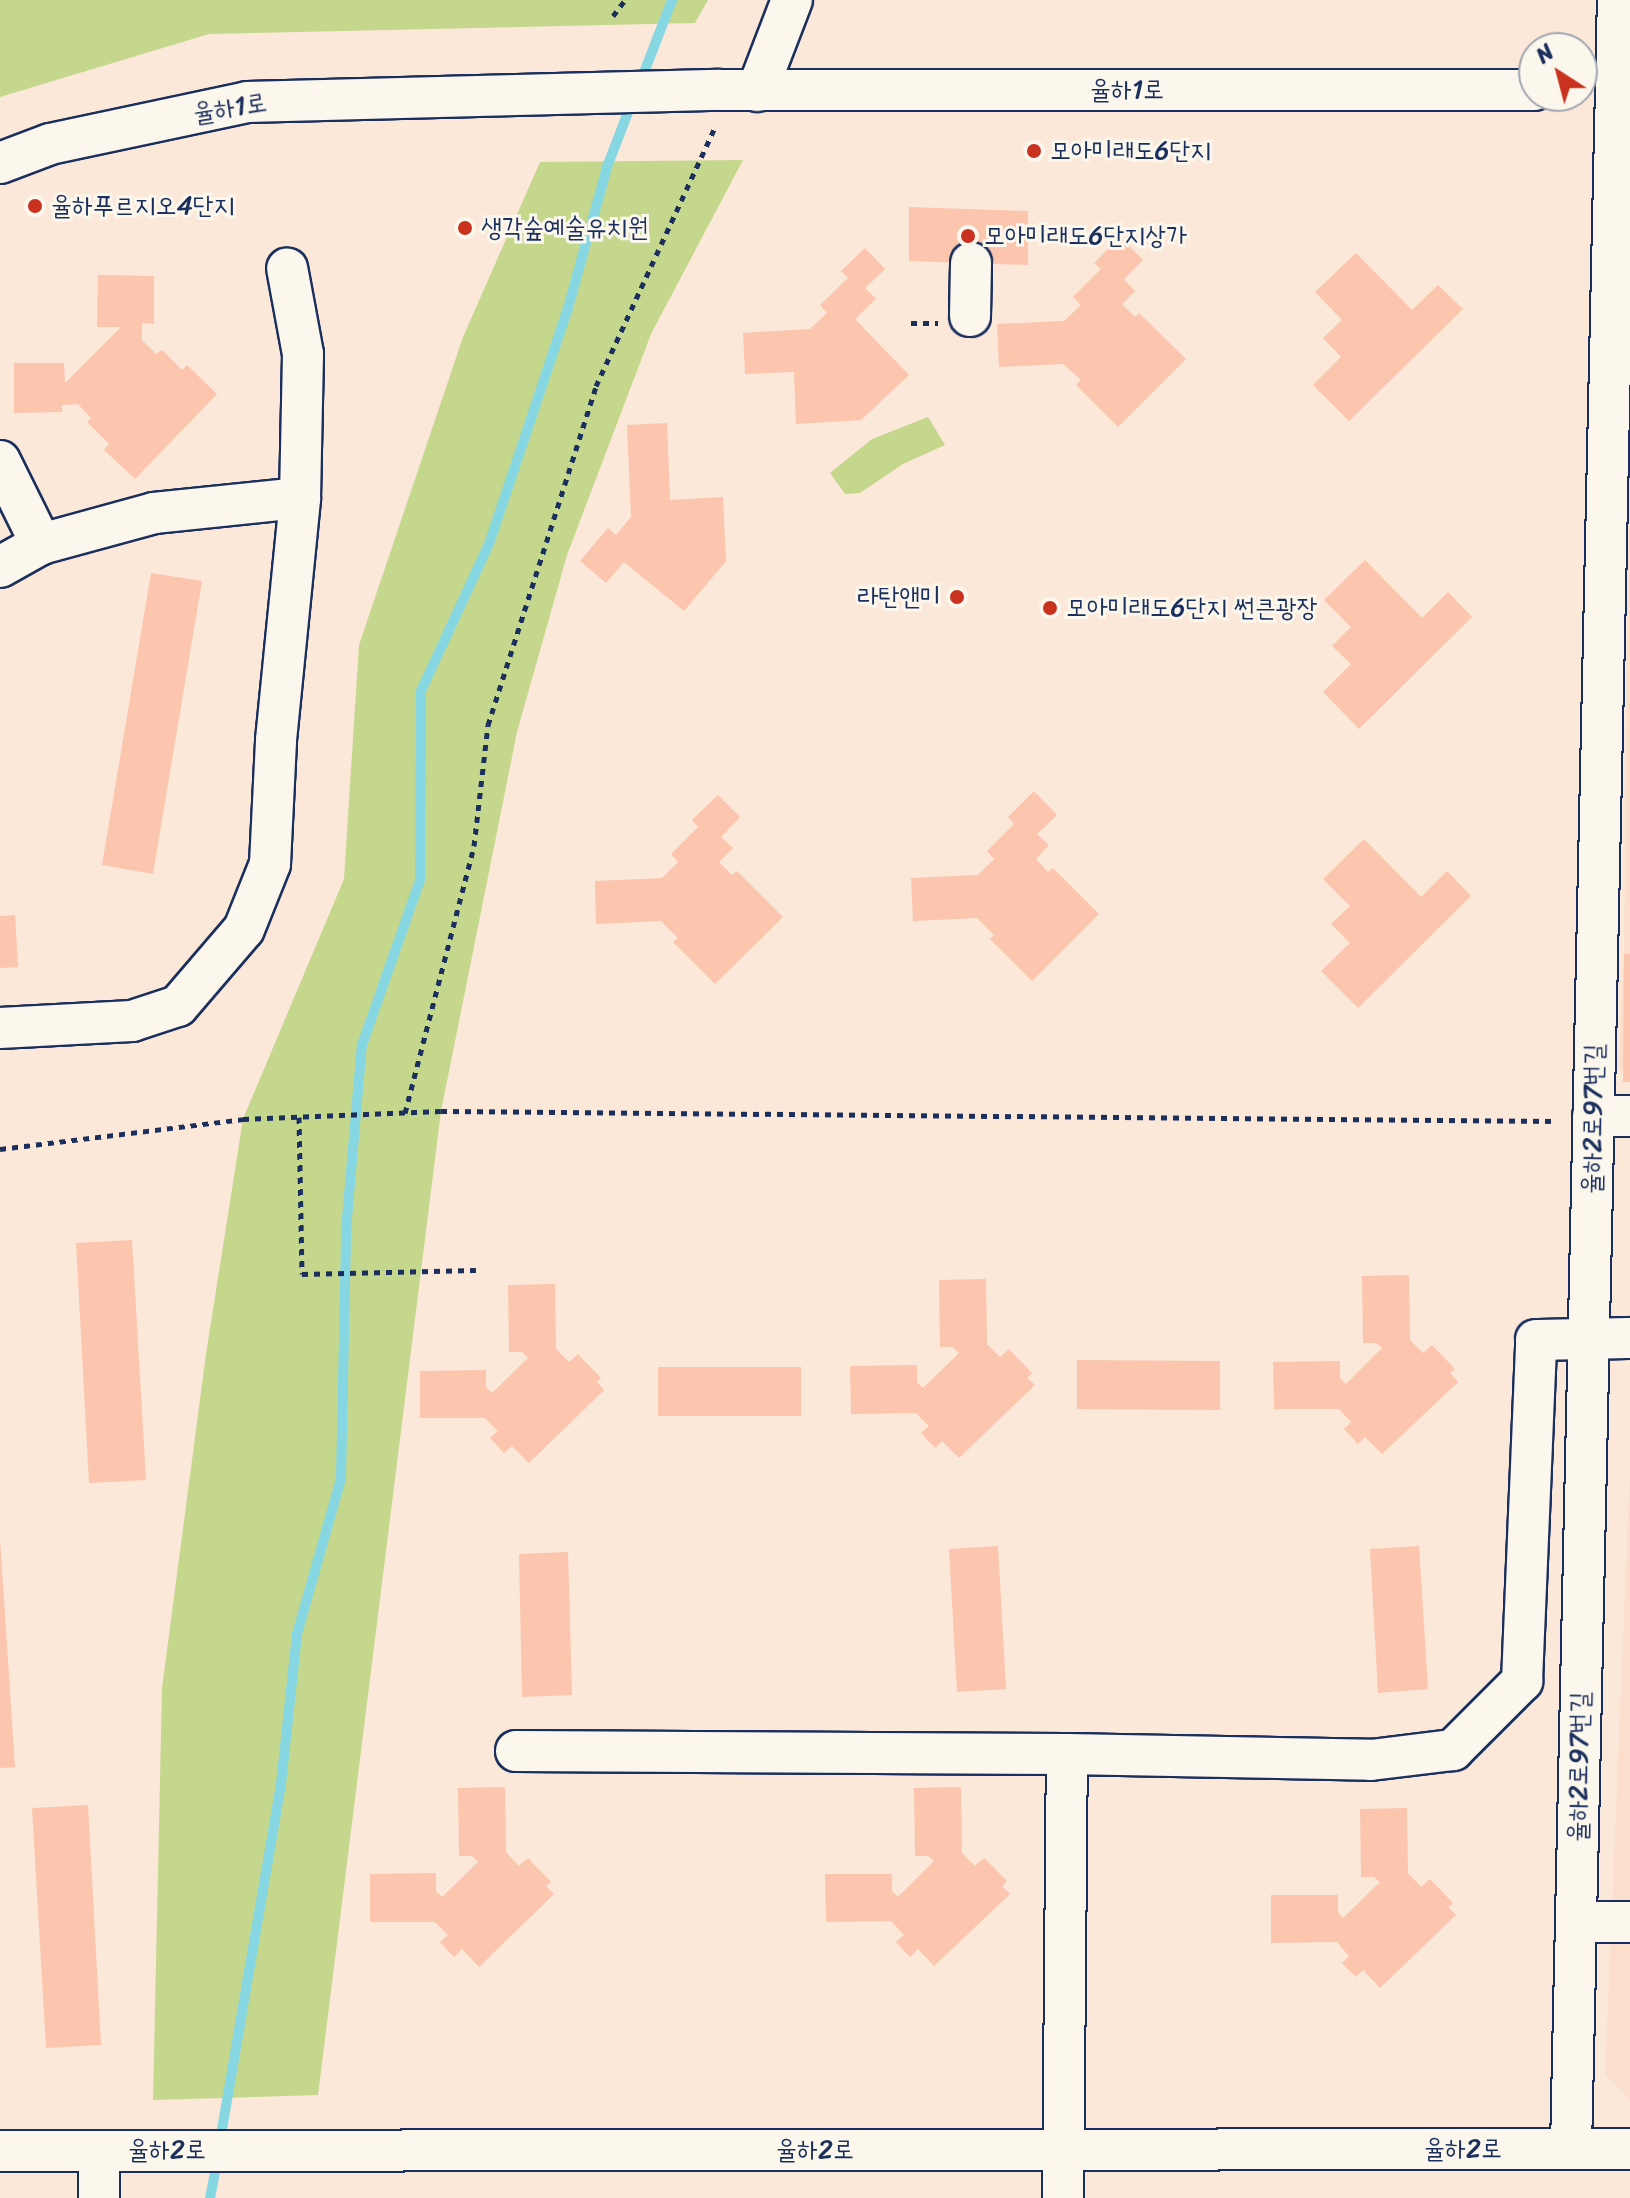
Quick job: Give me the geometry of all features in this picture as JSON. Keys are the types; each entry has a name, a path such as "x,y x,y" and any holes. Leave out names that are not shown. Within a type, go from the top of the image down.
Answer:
{"street":[{"path":"735,91 792,0"},
{"name":"율하2로97번길","path":"1571,2149 1595,1118 1614,903 1620,315 1609,90 1618,0"},
{"name":"율하1로","path":"0,163 50,144 247,102 735,91 1518,90"},
{"path":"957,320 971,263"},
{"path":"0,1028 132,1021 178,1006 244,929 270,864 276,740 300,498 303,354 287,268"},
{"path":"0,461 41,544"},
{"path":"0,567 41,544 154,513 300,498"},
{"path":"516,1751 1067,1754 1371,1760 1453,1750 1522,1681 1536,1340 1630,1338"},
{"path":"1063,2198 1067,1754"},
{"path":"1576,1922 1630,1922"},
{"name":"율하2로","path":"0,2151 1630,2149"},
{"path":"99,2151 99,2198"}],"path":[{"path":"613,16 625,0"},
{"path":"405,1113 474,846 488,725 596,386 735,91"},
{"path":"911,323 957,320"},
{"path":"0,1149 243,1119 405,1113 1595,1118"},
{"path":"299,1117 302,1274 476,1270"}],"shaded area":[{"path":"1630,384 1630,1081 1618,1068 1624,954"},
{"path":"1630,1471 1630,2100 1605,2074"}],"green space":[{"path":"0,0 708,0 695,23 209,34 0,97"},
{"path":"743,160 651,334 567,555 517,732 441,1111 318,2095 153,2100 162,1688 206,1354 243,1119 344,879 359,645 463,337 540,162"},
{"path":"928,417 945,445 903,464 860,493 845,494 830,473 872,439"}],"building":[{"name":"모아미래도6단지상가","path":"909,207 1028,211 1028,265 909,261"},
{"path":"1120,237 1143,260 1124,279 1135,291 1122,304 1135,317 1139,313 1186,359 1118,427 1076,385 1081,380 1063,364 999,367 997,324 1064,321 1081,305 1073,297 1101,269 1094,263"},
{"path":"865,248 885,269 865,288 876,299 855,319 909,375 861,420 796,424 794,372 745,374 743,333 810,329 827,313 820,305 848,278 841,271"},
{"path":"1356,253 1412,310 1438,285 1463,309 1349,421 1313,385 1341,357 1323,338 1342,320 1315,292"},
{"path":"98,275 154,276 154,324 142,323 142,340 156,354 162,350 182,370 187,365 217,394 135,479 104,450 109,444 87,422 91,418 78,404 62,405 62,412 14,413 14,363 64,363 65,383 121,327 97,327"},
{"path":"667,423 670,500 723,497 726,561 684,611 624,562 606,583 580,561 608,528 616,535 631,517 627,425"},
{"path":"1365,560 1422,618 1448,592 1472,617 1359,729 1323,692 1351,664 1332,646 1351,627 1324,600"},
{"path":"151,573 202,581 153,874 102,865"},
{"path":"1034,791 1057,815 1037,834 1049,845 1036,859 1048,872 1053,868 1099,914 1032,981 990,939 994,935 977,918 913,921 911,878 978,875 994,859 987,851 1014,824 1008,817"},
{"path":"718,795 740,817 721,837 733,848 719,862 732,875 737,871 783,917 715,984 673,942 678,938 661,921 596,924 595,881 662,878 678,862 671,854 698,827 692,820"},
{"path":"1364,839 1421,897 1447,871 1471,896 1358,1008 1321,971 1350,943 1331,924 1350,906 1323,879"},
{"path":"15,915 18,967 0,968 0,916"},
{"path":"1624,954 1630,954 1630,1082 1623,1082"},
{"path":"132,1240 146,1480 89,1483 76,1243"},
{"path":"1409,1275 1410,1340 1423,1353 1432,1345 1455,1369 1450,1373 1458,1382 1382,1454 1365,1437 1358,1444 1344,1429 1351,1422 1339,1409 1274,1409 1273,1362 1340,1361 1340,1378 1346,1384 1382,1348 1376,1343 1363,1343 1362,1276"},
{"path":"986,1279 987,1344 1000,1357 1009,1349 1032,1373 1027,1378 1035,1385 959,1458 942,1441 935,1448 921,1433 929,1426 916,1413 851,1414 850,1366 917,1365 917,1382 923,1388 959,1353 953,1347 940,1347 939,1280"},
{"path":"555,1284 556,1349 569,1362 578,1354 601,1378 597,1382 604,1390 529,1463 512,1446 504,1453 490,1438 498,1431 485,1418 420,1418 420,1371 486,1370 486,1387 492,1393 528,1358 522,1352 509,1352 508,1285"},
{"path":"1077,1360 1220,1361 1220,1410 1077,1409"},
{"path":"658,1367 801,1367 801,1416 658,1416"},
{"path":"0,1539 15,1767 0,1768"},
{"path":"998,1546 1006,1689 957,1692 949,1549"},
{"path":"1419,1546 1428,1689 1378,1693 1370,1549"},
{"path":"568,1552 572,1695 522,1697 519,1554"},
{"path":"505,1787 506,1852 519,1866 528,1858 551,1882 546,1886 554,1894 479,1967 462,1949 454,1957 440,1942 448,1935 435,1922 370,1922 370,1874 436,1873 436,1891 442,1897 478,1862 472,1856 459,1856 458,1788"},
{"path":"961,1787 962,1853 975,1866 984,1858 1007,1881 1002,1886 1010,1894 934,1966 918,1949 910,1957 896,1942 904,1935 891,1921 826,1922 825,1874 892,1874 892,1891 898,1897 934,1861 928,1856 915,1856 914,1788"},
{"path":"88,1805 101,2045 46,2048 32,1808"},
{"path":"1407,1808 1408,1873 1421,1887 1430,1879 1453,1903 1448,1907 1456,1915 1380,1988 1363,1970 1356,1977 1342,1963 1349,1956 1337,1942 1271,1943 1271,1895 1338,1895 1338,1912 1343,1918 1380,1882 1374,1877 1361,1877 1360,1809"}],"waterway":[{"path":"640,83 672,0"},
{"path":"220,2141 281,1784 297,1634 341,1478 346,1230 362,1045 420,880 421,691 489,544 568,308 607,167 632,102"},
{"path":"210,2198 217,2161"}],"place":[{"name":"모아미래도6단지","path":"1034,151"},
{"name":"율하푸르지오4단지","path":"35,206"},
{"name":"생각숲예술유치원","path":"465,228"},
{"name":"모아미래도6단지상가","path":"968,236"},
{"name":"라탄앤미","path":"957,597"},
{"name":"모아미래도6단지 썬큰광장","path":"1050,608"}]}
